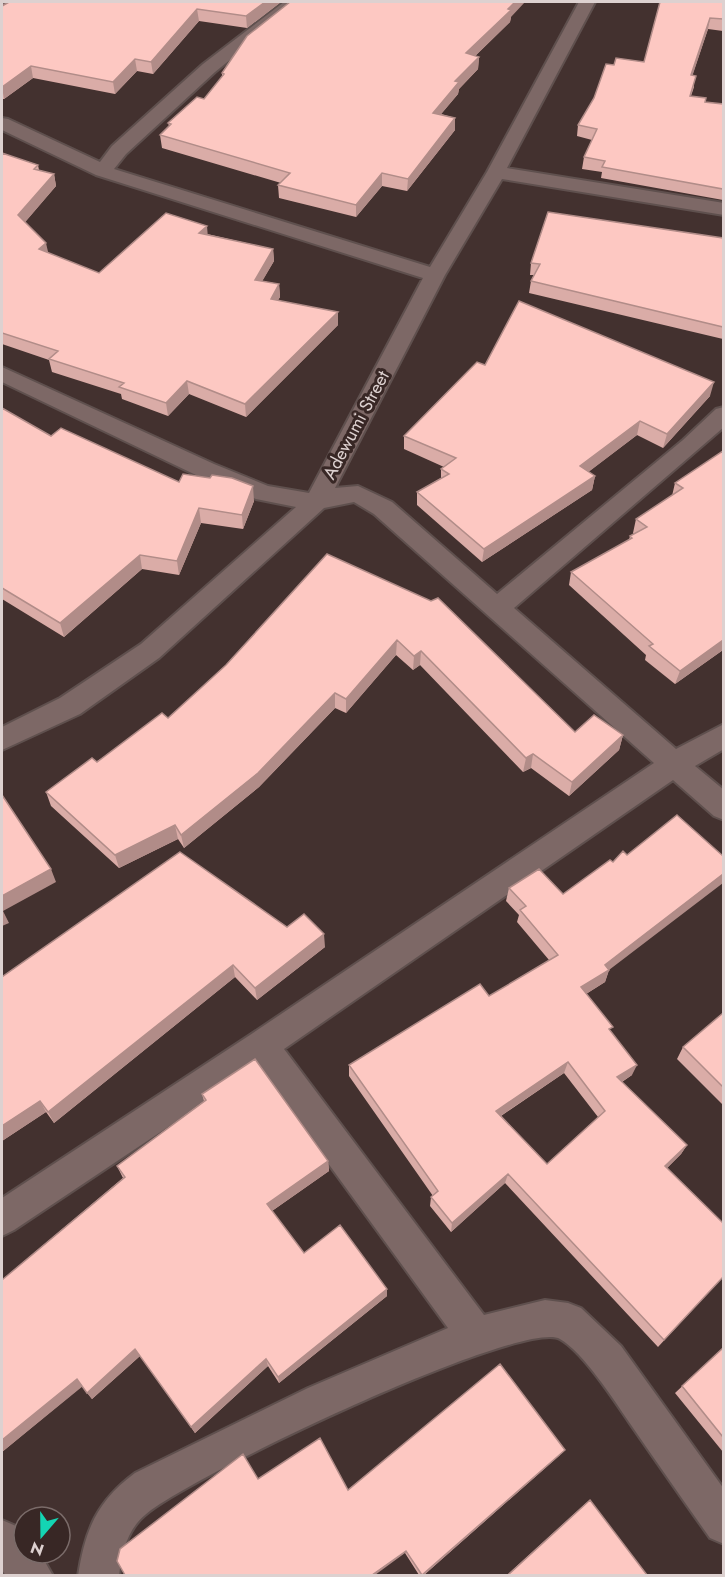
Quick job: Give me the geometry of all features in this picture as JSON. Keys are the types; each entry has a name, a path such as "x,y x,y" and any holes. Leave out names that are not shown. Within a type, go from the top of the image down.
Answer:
{"street":[{"path":"2,5 8,2"},
{"path":"103,171 119,150 210,68 293,2"},
{"name":"Adewumi Street","path":"2,739 70,706 150,651 316,502 435,276 496,172 587,2"},
{"path":"2,123 103,171 188,200 251,216 435,276"},
{"path":"496,172 723,209"},
{"path":"2,374 206,470 264,493 316,502 334,496 358,494 383,508 723,808"},
{"path":"497,608 649,481 723,414"},
{"path":"2,1218 262,1046 674,764 723,735"},
{"path":"262,1046 476,1335"},
{"path":"98,1575 103,1542 129,1502 149,1487 311,1406 476,1335 545,1318 568,1321 608,1359 723,1524"},
{"path":"2,1540 33,1575"}],"building":[{"path":"9,2 265,2 246,16 197,9 151,62 135,59 113,82 31,66 2,87 2,6"},
{"path":"290,2 515,2 508,9 511,10 466,53 479,57 455,81 459,82 433,113 455,118 408,179 382,173 356,205 278,185 290,173 160,135 171,124 168,123 197,97 204,99 224,74 222,73 247,36"},
{"path":"660,2 723,2 723,19 710,18 691,75 696,76 690,96 706,98 705,102 723,104 723,189 602,167 605,161 584,157 597,129 578,125 594,98 606,64 614,65 616,58 644,62"},
{"path":"2,153 38,165 34,169 54,174 18,215 46,243 39,249 99,273 166,213 207,226 199,233 273,249 255,280 279,284 271,299 338,312 245,404 187,381 166,403 119,387 124,383 49,359 58,351 2,333"},
{"path":"548,212 723,238 723,327 531,281 540,264 531,263"},
{"path":"519,301 714,382 667,434 640,421 580,466 595,476 484,549 417,492 449,474 441,469 456,458 404,436 477,362 485,365"},
{"path":"2,408 51,436 61,428 179,482 183,474 210,478 212,475 232,478 253,486 242,515 199,508 177,561 140,555 60,623 2,588"},
{"path":"723,451 723,640 680,671 649,646 653,644 571,572 632,538 630,536 647,527 636,519 683,488 675,483"},
{"path":"327,554 431,601 438,598 575,732 594,715 623,735 572,782 533,754 526,758 421,651 414,656 397,640 346,699 335,693 258,773 181,835 175,825 115,855 46,792 92,758 97,762 162,713 168,718 226,665"},
{"path":"2,795 51,869 2,896"},
{"path":"677,815 723,856 723,874 605,965 609,970 581,987 613,1027 609,1029 637,1065 617,1077 687,1145 665,1166 723,1223 723,1277 664,1340 508,1174 452,1223 431,1197 438,1191 349,1065 480,984 489,996 558,955 520,910 526,906 509,888 539,869 563,894 610,860 613,862 623,851 627,855","holes":["568,1062 605,1111 547,1164 496,1111"]},
{"path":"180,852 287,927 304,914 324,934 255,988 233,965 48,1112 40,1101 2,1126 2,977"},
{"path":"723,1013 723,1087 683,1047"},
{"path":"255,1059 328,1161 267,1204 304,1253 340,1225 387,1289 278,1377 266,1359 191,1427 135,1349 87,1393 77,1379 2,1440 2,1280 125,1177 117,1166 206,1100 202,1094"},
{"path":"723,1348 723,1437 682,1386"},
{"path":"500,1364 565,1450 422,1575 406,1551 372,1575 125,1575 117,1561 120,1549 243,1454 258,1479 320,1438 348,1490"},
{"path":"590,1500 647,1575 508,1575"}]}
